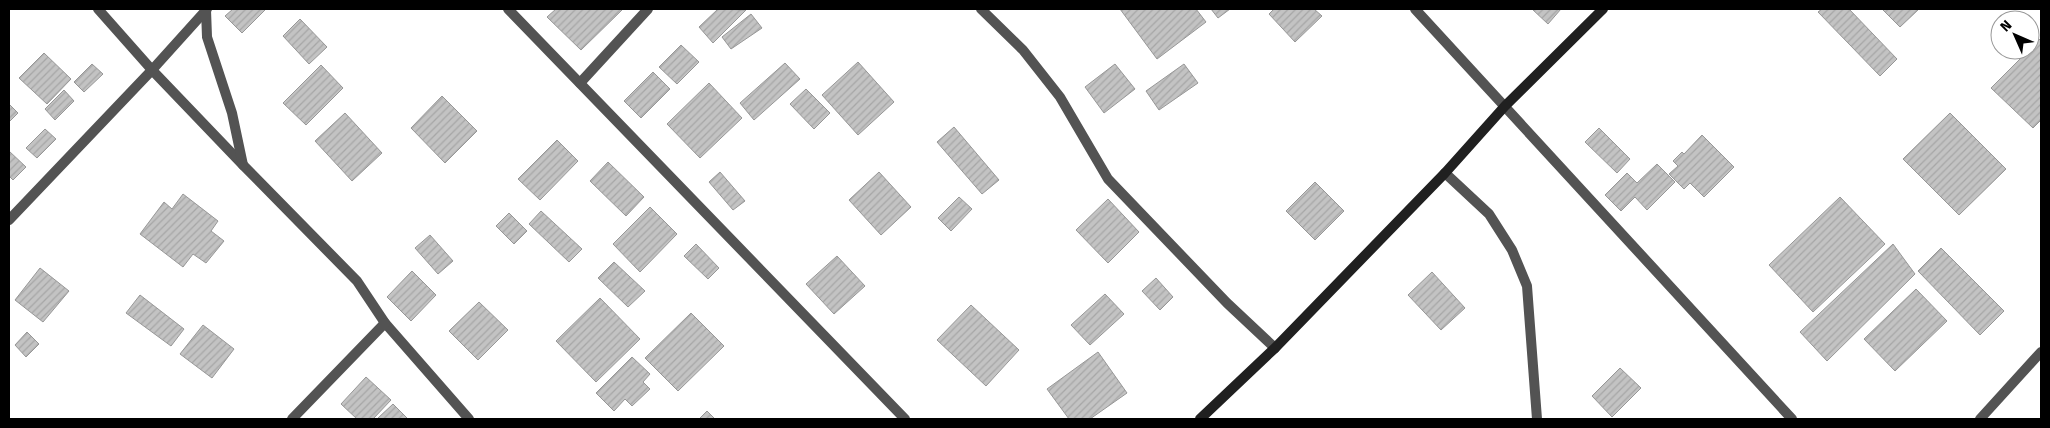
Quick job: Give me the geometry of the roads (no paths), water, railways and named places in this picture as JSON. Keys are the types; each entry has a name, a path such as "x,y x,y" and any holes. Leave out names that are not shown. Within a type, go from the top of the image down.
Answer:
{"main road":[{"path":"1200,419 1276,348 1445,173 1506,106 1604,9"}],"street":[{"path":"98,9 152,70 357,281 385,323 469,419"},
{"path":"9,220 152,70 207,9"},
{"path":"207,9 207,37 232,113 243,165"},
{"path":"508,9 905,419"},
{"path":"580,83 648,9"},
{"path":"981,9 1022,50 1060,97 1108,179 1227,303 1276,348"},
{"path":"1415,9 1792,419"},
{"path":"1445,173 1489,214 1512,250 1527,286 1537,419"},
{"path":"292,419 385,323"},
{"path":"1980,419 2041,352"}]}
